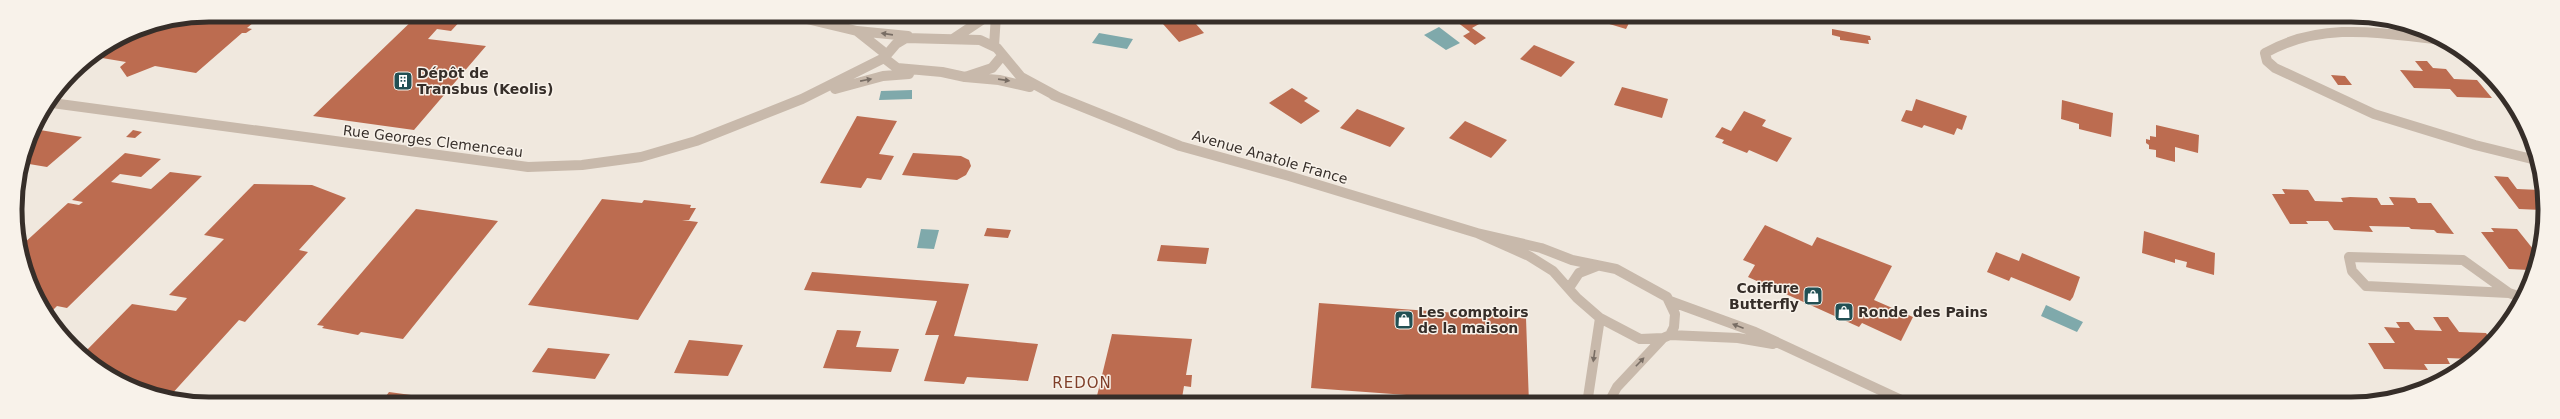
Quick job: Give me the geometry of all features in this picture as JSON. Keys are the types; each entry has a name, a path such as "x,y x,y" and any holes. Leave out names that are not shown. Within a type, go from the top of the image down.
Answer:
{"street":[{"path":"819,22 857,31 950,40 980,40 994,46 996,22"},
{"path":"950,40 971,29 980,22"},
{"path":"857,31 897,68 930,72"},
{"path":"2428,39 2326,31 2298,36 2278,44 2264,53 2267,61 2275,68 2374,114 2476,145 2531,159"},
{"name":"Rue Georges Clemenceau","path":"802,99 885,56 901,40 918,37"},
{"name":"Avenue Anatole France","path":"994,46 1021,77 1058,97"},
{"path":"965,77 992,68 1002,56"},
{"name":"Avenue Anatole France","path":"930,72 942,72 965,77 1017,83 1058,97 1180,146 1289,176 1477,233 1509,239 1541,248 1572,260 1616,269 1662,294 1670,301 1685,305 1787,347"},
{"name":"Rue Georges Clemenceau","path":"56,103 114,113 528,167 582,165 641,158 696,141 802,99 883,76 930,72"},
{"name":"Avenue Anatole France","path":"1477,233 1529,256 1553,271 1577,298 1600,318 1640,339 1666,337 1738,338 1787,347"},
{"path":"2509,293 2463,260 2349,257 2352,271 2366,286 2509,293 2517,296"},
{"path":"1569,288 1572,278 1577,274 1584,269 1601,265"},
{"path":"1611,397 1616,387 1666,337 1676,320 1670,301"},
{"path":"1588,397 1600,318"},
{"path":"1787,347 1895,397"}],"water":[{"path":"1439,27 1460,43 1446,50 1424,35"},
{"path":"1099,33 1133,39 1127,49 1092,43"},
{"path":"912,90 912,99 879,100 881,91"},
{"path":"921,229 939,230 934,249 917,248"},
{"path":"2046,305 2083,322 2077,332 2041,316"},
{"path":"1801,395 1813,397 1801,397"}],"building":[{"path":"197,22 254,22 247,28 252,29 246,33 242,33 196,73 155,66 127,77 120,67 126,62 102,58 97,60 127,41 161,28"},
{"name":"Dépôt de Transbus (Keolis)","path":"411,22 459,22 451,31 437,29 428,39 486,46 414,130 313,116"},
{"path":"1161,22 1194,22 1204,33 1179,42"},
{"path":"1457,22 1483,22 1472,28 1486,38 1475,45 1463,36 1470,32"},
{"path":"1603,22 1630,22 1626,29"},
{"path":"1832,29 1870,36 1871,40 1868,40 1869,44 1840,40 1840,37 1832,35"},
{"path":"1534,45 1575,62 1561,77 1520,59"},
{"path":"2415,61 2427,61 2433,68 2446,69 2454,79 2477,80 2492,98 2457,97 2450,89 2414,88 2400,70 2423,71"},
{"path":"2331,75 2345,76 2352,85 2338,85"},
{"path":"1622,87 1668,99 1662,118 1614,105"},
{"path":"1292,88 1308,98 1304,101 1320,111 1301,124 1269,103"},
{"path":"1916,99 1967,116 1962,130 1957,128 1954,135 1924,125 1922,128 1901,121 1906,110 1912,111"},
{"path":"2062,100 2113,113 2111,137 2079,129 2079,124 2061,119"},
{"path":"1357,109 1405,128 1390,147 1340,128"},
{"path":"1744,111 1766,120 1762,126 1792,138 1777,162 1749,150 1747,153 1722,143 1724,140 1715,137 1722,127 1731,131"},
{"path":"857,116 897,121 879,154 894,156 881,180 867,178 861,188 820,183"},
{"path":"1465,121 1507,140 1491,158 1449,138"},
{"path":"2156,125 2199,135 2198,153 2175,147 2175,162 2156,157 2156,150 2149,149 2146,139 2150,140 2150,136 2156,137"},
{"path":"40,130 82,137 47,167 28,164"},
{"path":"133,130 142,132 135,138 126,137"},
{"path":"125,153 161,159 141,177 120,174 111,182 151,189 170,172 202,176 67,308 57,306 52,311 36,281 28,258 25,242 68,203 79,205 83,202 72,200"},
{"path":"913,153 961,156 969,160 971,166 966,175 957,180 902,175"},
{"path":"2494,176 2508,177 2517,189 2537,190 2538,210 2519,209"},
{"path":"254,184 312,185 346,198 299,250 308,252 245,322 239,320 173,393 161,391 127,378 105,365 87,350 132,304 176,311 187,298 169,295 224,239 204,235"},
{"path":"2282,189 2308,190 2315,201 2343,202 2341,198 2377,198 2381,205 2394,205 2389,197 2415,198 2418,203 2431,203 2454,234 2437,233 2434,230 2411,229 2409,227 2369,226 2373,232 2334,230 2328,221 2306,221 2308,224 2290,224 2272,194 2285,194"},
{"path":"602,199 642,203 644,200 691,205 690,208 696,208 689,220 682,220 698,222 638,320 528,305"},
{"path":"416,209 498,221 403,339 361,332 358,335 322,328 324,326 317,325"},
{"path":"1765,225 1812,246 1817,237 1892,266 1874,300 1913,317 1901,341 1862,323 1859,327 1748,277 1755,265 1743,260"},
{"path":"987,228 1011,230 1008,238 984,236"},
{"path":"2491,228 2517,229 2533,250 2528,270 2509,269 2481,232 2494,232"},
{"path":"2144,231 2215,253 2214,275 2186,267 2187,262 2175,259 2175,263 2142,253"},
{"path":"1161,245 1209,248 1206,264 1157,261"},
{"path":"1996,252 2019,261 2022,253 2080,277 2073,297 2070,301 2011,277 2009,281 1987,272"},
{"path":"812,272 969,284 954,336 1038,344 1028,381 967,377 964,384 924,381 939,335 925,335 937,301 804,290"},
{"path":"1319,303 1526,318 1529,397 1434,397 1311,388"},
{"path":"2433,317 2448,317 2459,332 2486,333 2488,336 2464,359 2447,358 2450,364 2424,364 2428,370 2384,369 2368,343 2395,343 2384,327 2400,328 2396,322 2409,322 2415,330 2442,331"},
{"path":"837,330 861,331 856,347 899,349 891,372 823,368"},
{"path":"1112,334 1192,339 1186,375 1192,375 1191,387 1184,386 1182,397 1097,397"},
{"path":"689,340 743,345 728,376 674,373"},
{"path":"548,348 610,354 595,379 532,372"},
{"path":"389,392 411,395 410,397 385,397"}],"place":[{"name":"Dépôt de Transbus (Keolis)","path":"403,81"},
{"name":"Coiffure Butterfly","path":"1813,296"},
{"name":"Ronde des Pains","path":"1844,312"},
{"name":"Les comptoirs de la maison","path":"1404,320"}],"district":[{"name":"REDON","path":"1082,383"}]}
